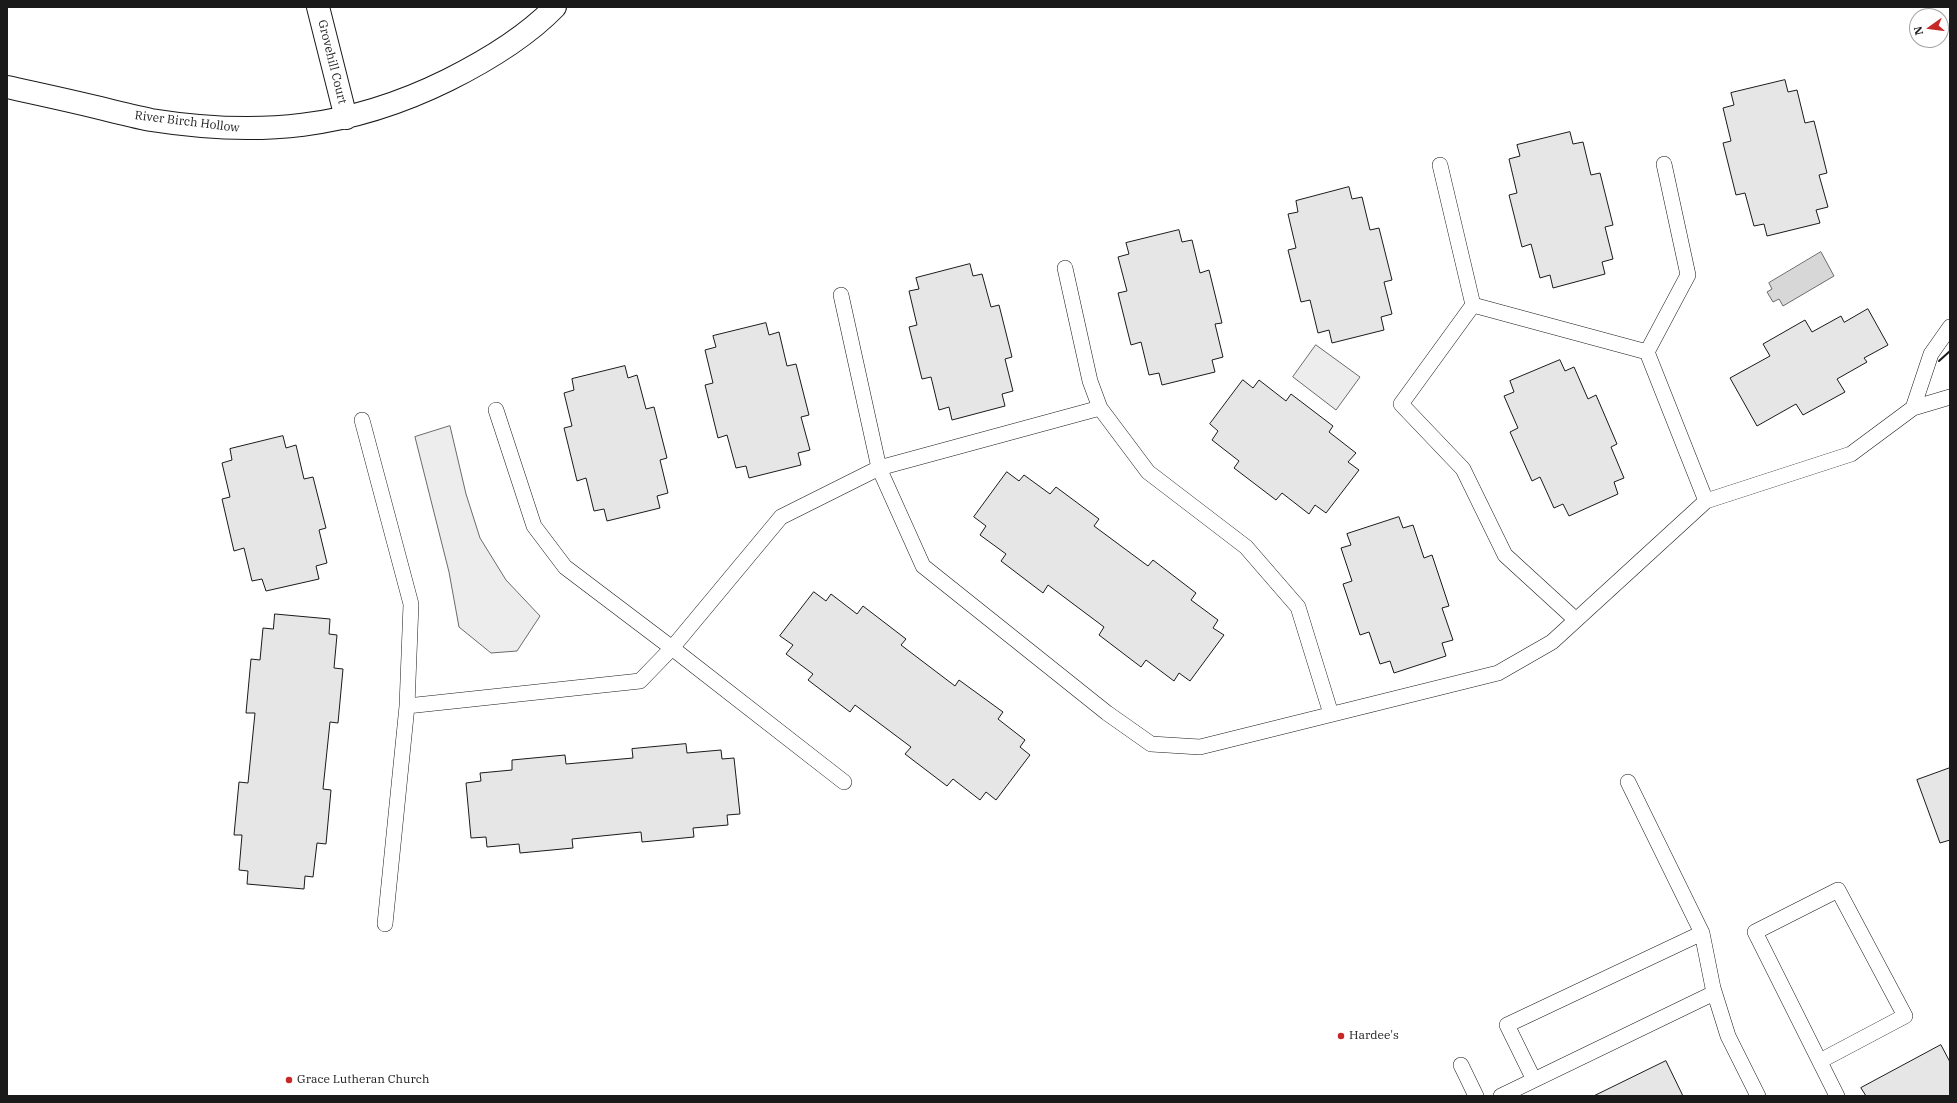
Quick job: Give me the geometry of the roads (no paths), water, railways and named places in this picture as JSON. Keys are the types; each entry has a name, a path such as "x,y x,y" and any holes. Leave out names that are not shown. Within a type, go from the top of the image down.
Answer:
{"street":[{"name":"Grovehill Court","path":"318,7 346,118"},
{"name":"River Birch Hollow","path":"7,87 151,120 233,129 293,127 362,114 418,95 473,68 515,40 555,7"}],"lane":[{"path":"1664,164 1688,275 1647,352 1706,501"},
{"path":"1440,165 1473,305 1401,404 1463,470 1505,555 1576,620"},
{"path":"1065,268 1090,381 1100,408 1148,472 1246,547 1298,607 1331,714"},
{"path":"841,295 879,468 923,566 1107,713 1150,744 1200,747 1498,673 1552,642 1706,501 1851,454 1912,408 1950,396"},
{"path":"1473,305 1647,352"},
{"path":"1912,408 1931,354 1950,328"},
{"path":"407,706 640,681 672,648 781,517 879,468 1100,408"},
{"path":"496,410 534,526 566,567 844,782"},
{"path":"362,420 411,604 407,706 385,924"},
{"path":"1628,782 1702,933 1714,993 1728,1036 1758,1096"},
{"path":"1820,1061 1905,1016 1838,890 1755,932 1837,1096"},
{"path":"1534,1080 1507,1025 1702,933"},
{"path":"1500,1096 1714,993"},
{"path":"1461,1065 1476,1096"}],"place":[{"name":"Hardee's","path":"1341,1036"},
{"name":"Grace Lutheran Church","path":"289,1080"}]}
